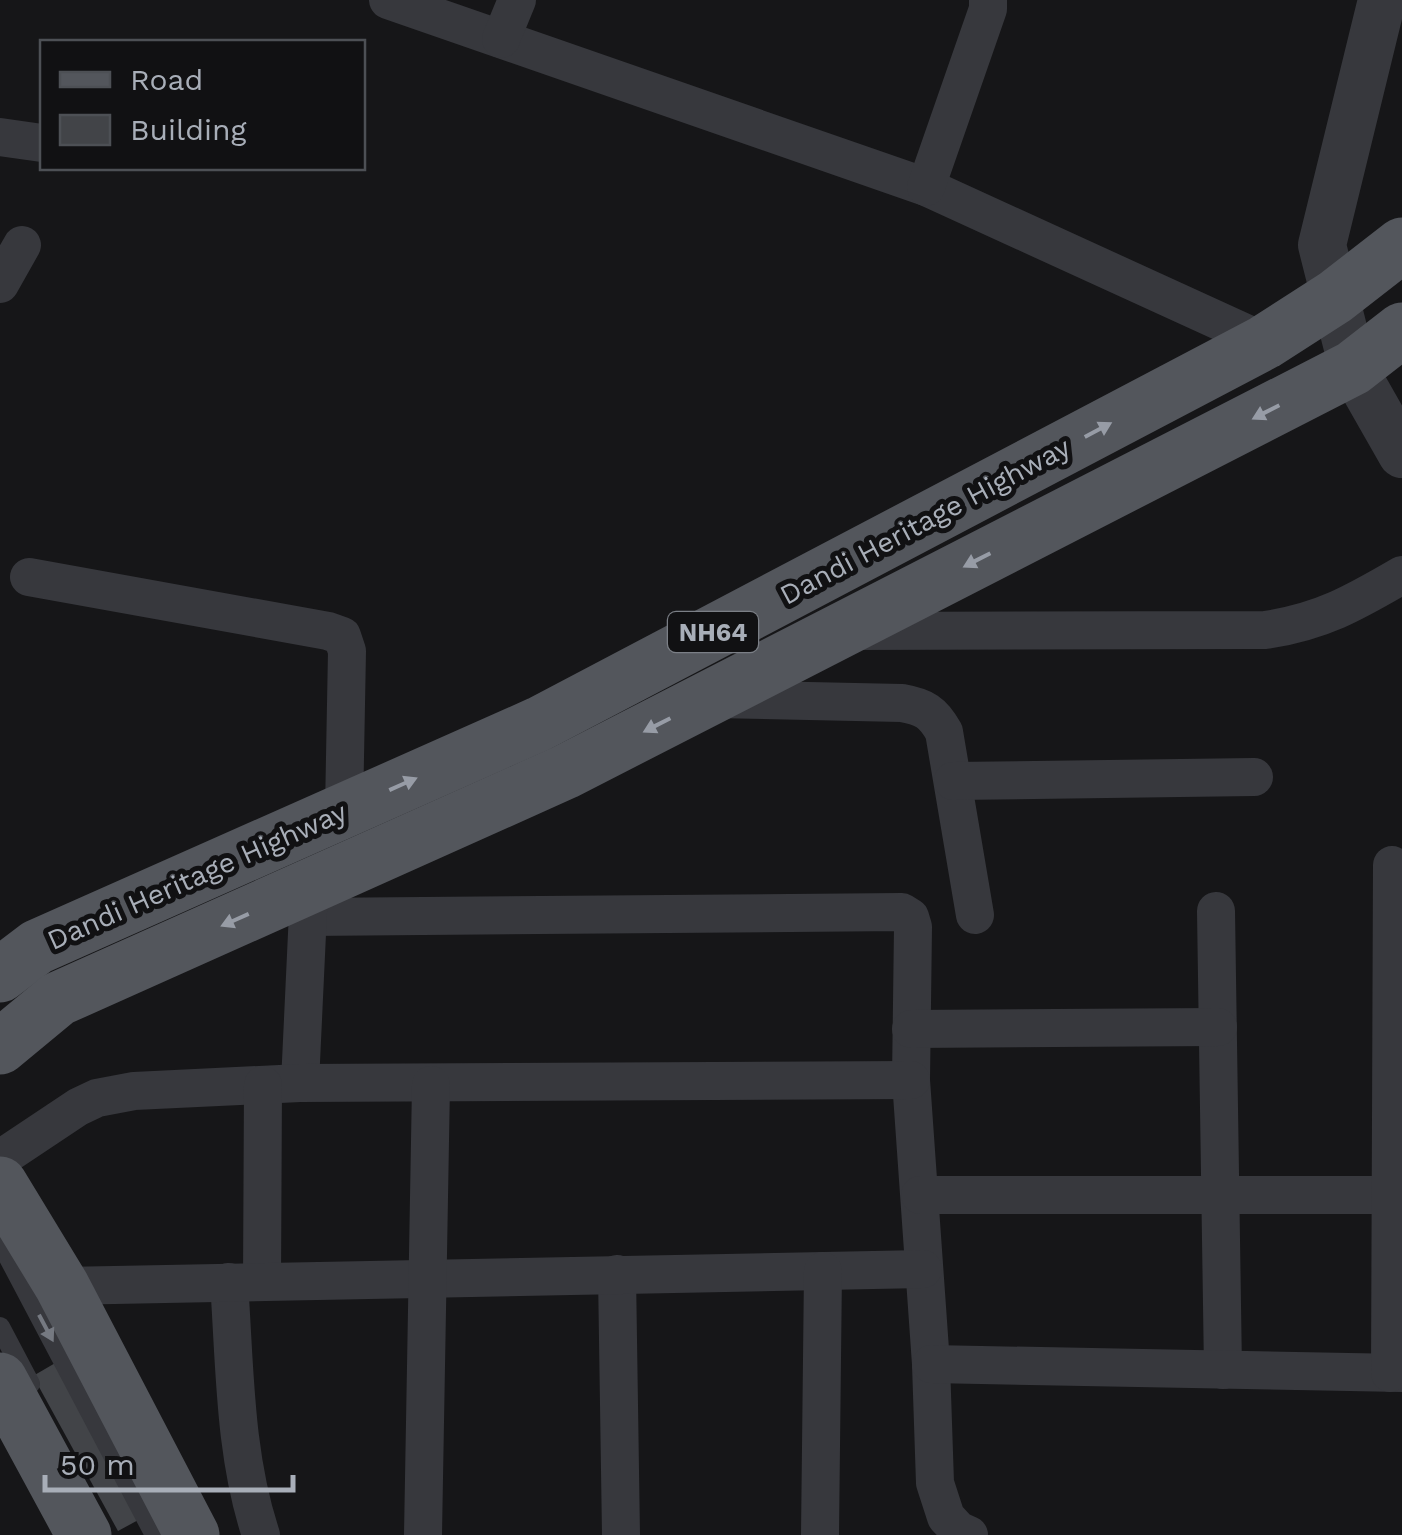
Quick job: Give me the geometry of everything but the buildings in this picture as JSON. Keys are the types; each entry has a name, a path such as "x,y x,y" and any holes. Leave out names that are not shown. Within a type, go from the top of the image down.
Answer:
{"main road":[{"name":"Dandi Heritage Highway","path":"0,975 37,947 539,724 1265,342 1335,297 1402,245"},
{"name":"NH64","path":"0,1047 58,999 308,902 1353,368 1402,330"},
{"path":"0,1184 62,1286 192,1535"},
{"path":"19,1388 84,1535"}],"street":[{"path":"388,0 926,186 1265,342"},
{"path":"502,39 517,0"},
{"path":"926,186 988,0"},
{"path":"1382,0 1322,245 1353,368 1402,454"},
{"path":"0,137 40,143"},
{"path":"0,284 22,245"},
{"path":"839,631 1265,630 1338,612 1402,575"},
{"path":"30,577 342,636 347,651 344,810"},
{"path":"707,699 902,703 924,707 944,732 975,914"},
{"path":"953,781 1254,777"},
{"path":"931,1364 1396,1373 1392,865"},
{"path":"261,1535 240,1451 246,1282 308,902 902,912 910,916 914,927 911,1080 931,1364 935,1483 946,1517 969,1535"},
{"path":"1216,911 1223,1370"},
{"path":"911,1029 1218,1027"},
{"path":"0,1160 96,1098 134,1091 281,1084 911,1080"},
{"path":"423,1535 430,1085"},
{"path":"920,1195 1396,1195"},
{"path":"62,1286 923,1269"},
{"path":"820,1535 823,1270"},
{"path":"617,1274 621,1535"}],"lane":[{"path":"0,1241 155,1535"},
{"path":"0,1328 19,1388"}]}
